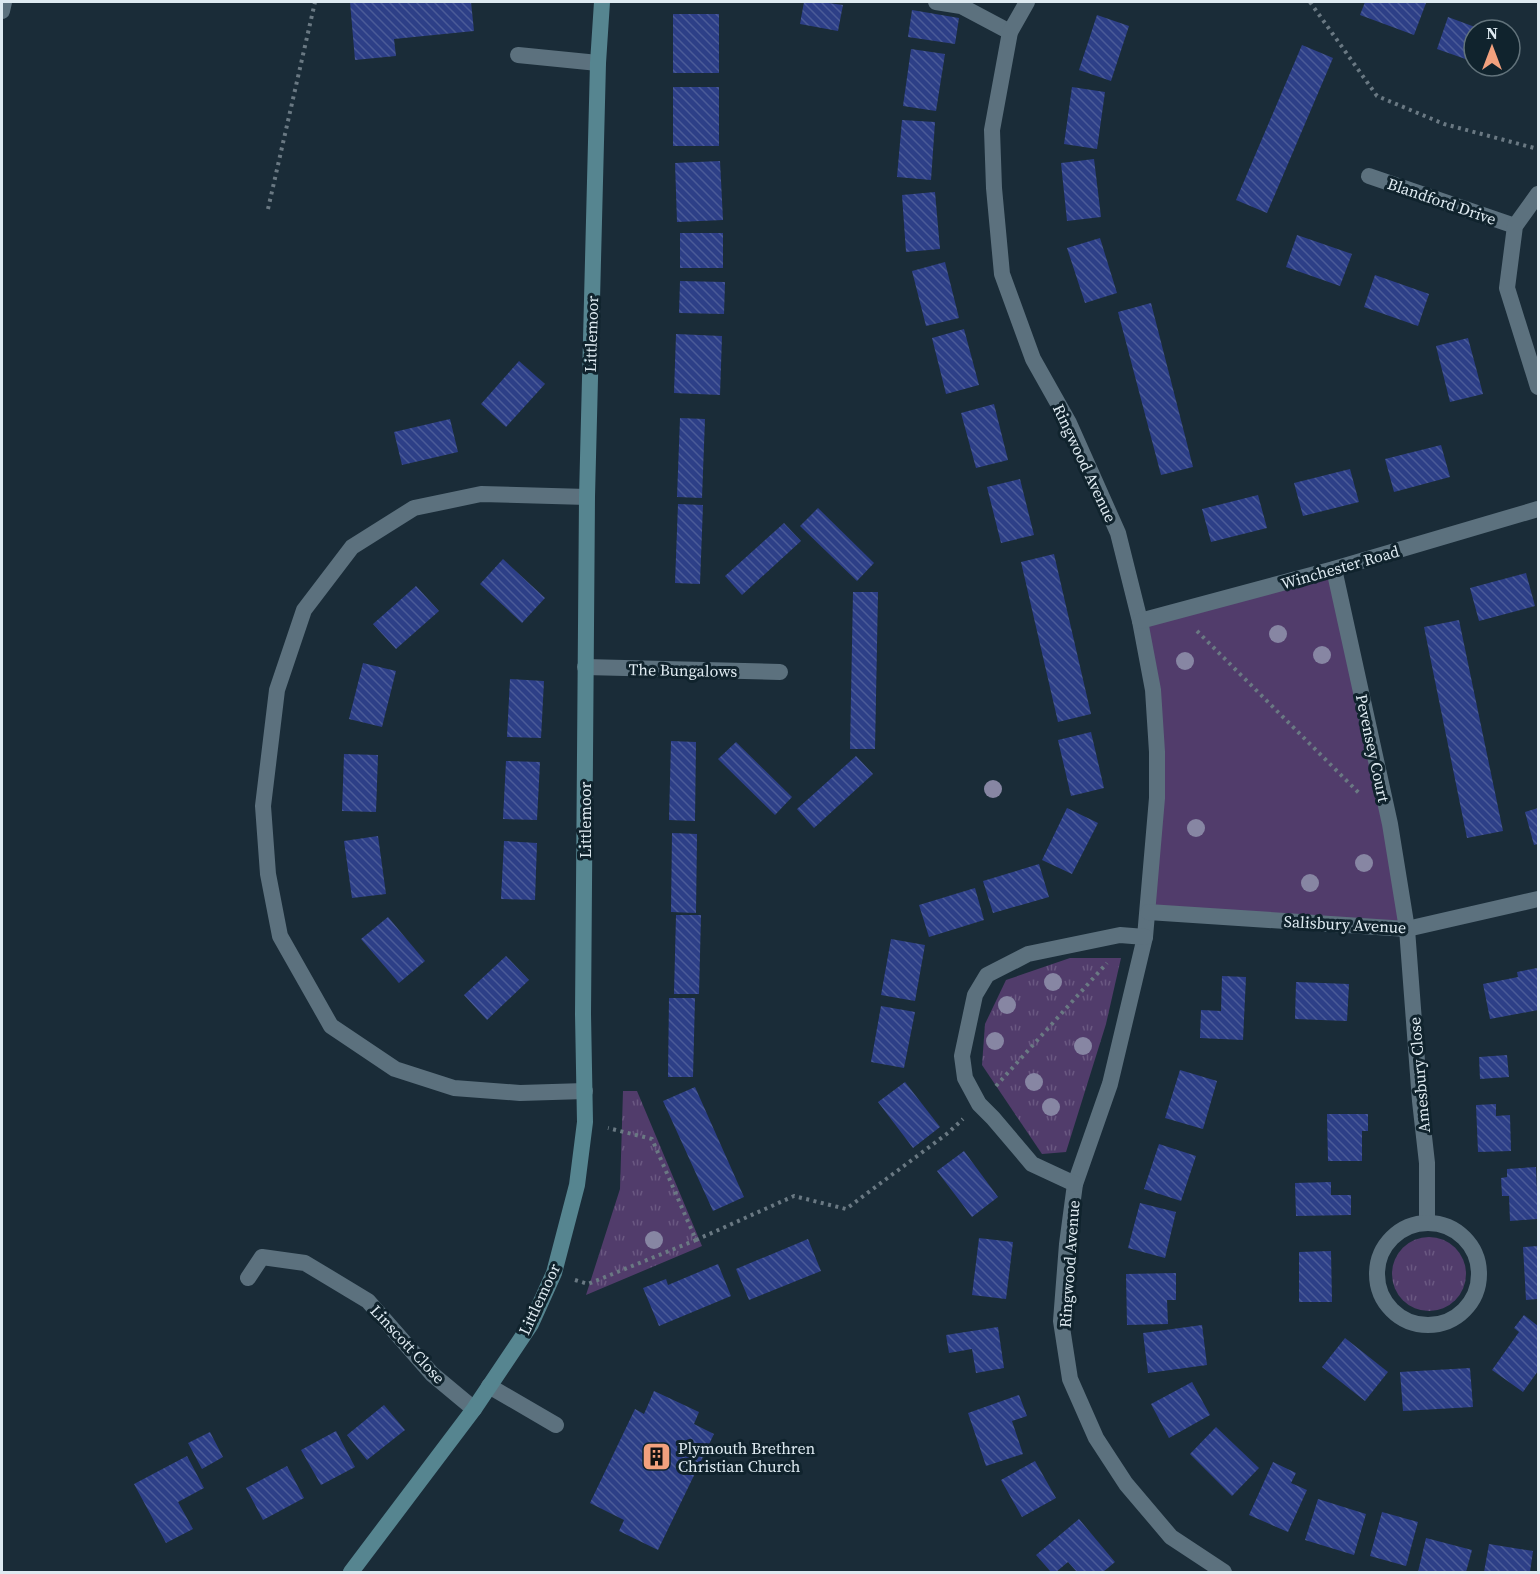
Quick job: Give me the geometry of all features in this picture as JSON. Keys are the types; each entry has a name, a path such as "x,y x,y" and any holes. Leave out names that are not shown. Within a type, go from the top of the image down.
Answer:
{"main road":[{"name":"Littlemoor","path":"351,1572 474,1409 531,1324 554,1273 577,1185 585,1122 583,1014 587,497 598,63 602,2"}],"street":[{"path":"2,11 4,2"},
{"path":"936,2 961,6 1010,32"},
{"name":"Ringwood Avenue","path":"1027,2 1010,32 992,130 994,188 1002,274 1033,359 1069,423 1118,533 1140,621 1153,690 1156,752 1157,798 1145,937 1110,1084 1075,1184 1066,1244 1061,1321 1070,1379 1096,1438 1126,1484 1171,1537 1224,1572"},
{"path":"518,55 598,63"},
{"name":"Blandford Drive","path":"1369,176 1515,226"},
{"name":"Blandford Drive","path":"1539,194 1515,226 1507,288 1539,387"},
{"path":"585,1091 520,1093 454,1088 395,1069 331,1026 280,936 268,874 263,806 278,690 304,610 352,547 414,508 481,494 587,497"},
{"name":"Winchester Road","path":"1140,621 1334,569 1539,509"},
{"name":"Pevensey Court","path":"1334,569 1390,824 1407,929"},
{"name":"The Bungalows","path":"585,667 780,672"},
{"name":"Salisbury Avenue","path":"1148,912 1407,929 1539,899"},
{"name":"Amesbury Close","path":"1407,929 1427,1163 1427,1222"},
{"name":"Ringwood Avenue","path":"1075,1184 1032,1164 979,1104 965,1078 962,1056 975,995 987,975 1028,954 1120,935 1145,937"},
{"path":"1427,1222 1455,1229 1475,1251 1480,1280 1468,1307 1444,1323 1414,1324 1389,1309 1376,1282 1380,1253 1399,1230 1427,1222"},
{"name":"Linscott Close","path":"248,1278 262,1257 305,1263 368,1301 432,1374 474,1409"},
{"path":"489,1386 556,1425"}],"path":[{"path":"268,209 315,2"},
{"path":"1310,2 1377,96 1444,124 1539,149"},
{"path":"1177,611 1390,824"},
{"path":"554,1273 588,1284 696,1240 794,1196 846,1209 948,1133 979,1104 1110,960 1120,935"},
{"path":"585,1122 652,1139 696,1240"}],"green space":[{"path":"1334,569 1407,929 1148,912 1157,752 1140,621"},
{"path":"1070,958 1121,958 1106,1024 1066,1152 1042,1154 982,1065 985,1024 1006,980"},
{"path":"623,1091 637,1091 702,1246 586,1295 620,1189"},
{"path":"1422,1237 1436,1237 1450,1243 1460,1253 1466,1267 1466,1281 1460,1295 1450,1305 1436,1311 1422,1311 1408,1305 1398,1295 1392,1281 1392,1267 1398,1253 1408,1243"}],"building":[{"path":"350,2 471,2 474,31 394,39 396,56 355,60"},
{"path":"804,2 843,5 838,31 800,24"},
{"path":"1365,2 1426,3 1414,35 1360,15"},
{"path":"912,10 959,18 955,44 908,37"},
{"path":"673,14 719,14 719,73 673,73"},
{"path":"1097,15 1129,26 1111,81 1079,70"},
{"path":"1448,17 1462,22 1462,58 1437,49"},
{"path":"1302,45 1333,58 1267,213 1236,200"},
{"path":"911,49 945,54 936,111 903,106"},
{"path":"673,87 719,87 719,146 673,146"},
{"path":"1072,87 1105,92 1097,149 1064,144"},
{"path":"902,120 935,122 931,180 897,177"},
{"path":"1094,159 1101,217 1067,221 1061,163"},
{"path":"720,161 723,220 677,222 675,163"},
{"path":"935,192 940,249 906,252 902,195"},
{"path":"680,233 723,233 723,268 680,268"},
{"path":"1297,235 1352,254 1340,286 1286,267"},
{"path":"1100,238 1117,293 1085,303 1067,248"},
{"path":"945,262 959,318 926,326 912,271"},
{"path":"1375,275 1429,294 1418,326 1364,307"},
{"path":"680,281 725,282 724,314 679,313"},
{"path":"1151,303 1193,467 1161,475 1118,312"},
{"path":"964,329 979,385 946,394 932,338"},
{"path":"676,334 722,336 720,395 674,393"},
{"path":"1468,338 1483,394 1450,402 1436,346"},
{"path":"519,361 545,384 506,427 481,404"},
{"path":"994,404 1008,460 976,468 961,413"},
{"path":"680,418 705,419 702,498 677,497"},
{"path":"450,419 458,452 402,465 394,432"},
{"path":"1441,445 1450,477 1394,492 1385,459"},
{"path":"1350,469 1359,502 1303,516 1294,483"},
{"path":"1020,479 1034,535 1001,543 987,487"},
{"path":"1258,495 1267,528 1211,542 1202,509"},
{"path":"678,504 703,505 700,584 675,583"},
{"path":"818,508 874,563 857,581 800,526"},
{"path":"784,523 801,541 742,595 725,576"},
{"path":"1054,554 1091,714 1058,722 1021,562"},
{"path":"503,559 545,598 522,623 480,584"},
{"path":"1526,573 1535,606 1479,621 1470,588"},
{"path":"416,586 439,611 396,649 373,624"},
{"path":"853,592 878,592 875,749 850,749"},
{"path":"1459,620 1503,831 1467,838 1424,627"},
{"path":"363,663 396,671 382,727 349,719"},
{"path":"510,679 544,681 541,738 507,737"},
{"path":"1091,732 1104,788 1071,796 1058,740"},
{"path":"671,741 696,742 695,821 669,820"},
{"path":"736,742 792,797 775,815 718,759"},
{"path":"344,754 378,755 376,812 342,811"},
{"path":"856,756 873,774 814,828 797,809"},
{"path":"506,761 540,762 537,820 503,819"},
{"path":"1067,808 1098,823 1072,874 1042,860"},
{"path":"1538,808 1538,844 1534,845 1525,812"},
{"path":"672,833 697,834 696,913 671,912"},
{"path":"378,836 386,894 352,898 344,841"},
{"path":"504,841 537,843 535,900 501,899"},
{"path":"1039,864 1049,897 993,913 983,881"},
{"path":"975,888 984,920 929,937 919,905"},
{"path":"676,915 701,915 699,994 674,994"},
{"path":"388,917 425,961 399,983 361,939"},
{"path":"891,939 925,945 915,1001 881,995"},
{"path":"506,956 529,980 487,1020 464,995"},
{"path":"1537,968 1538,1010 1490,1019 1483,984 1518,977 1517,972"},
{"path":"1222,976 1246,977 1243,1040 1200,1038 1201,1010 1221,1011"},
{"path":"1296,982 1349,984 1347,1021 1295,1019"},
{"path":"669,998 695,998 693,1077 668,1077"},
{"path":"881,1006 915,1012 904,1068 871,1062"},
{"path":"1507,1055 1509,1077 1480,1079 1479,1057"},
{"path":"1180,1070 1217,1081 1203,1129 1165,1118"},
{"path":"905,1082 940,1127 913,1148 878,1102"},
{"path":"695,1087 744,1197 713,1211 663,1101"},
{"path":"1496,1104 1496,1116 1510,1115 1511,1151 1478,1152 1476,1105"},
{"path":"1327,1114 1368,1114 1368,1131 1362,1131 1362,1161 1328,1161"},
{"path":"1159,1144 1196,1156 1181,1201 1144,1189"},
{"path":"964,1151 998,1197 972,1217 937,1171"},
{"path":"1536,1167 1538,1219 1510,1221 1509,1196 1502,1196 1501,1178 1507,1177 1507,1169"},
{"path":"1331,1182 1331,1195 1351,1195 1351,1215 1296,1216 1295,1183"},
{"path":"1140,1203 1176,1212 1165,1258 1128,1248"},
{"path":"979,1238 1013,1242 1006,1299 972,1295"},
{"path":"808,1239 821,1271 749,1300 736,1269"},
{"path":"1538,1246 1538,1299 1526,1300 1523,1247"},
{"path":"1331,1251 1332,1302 1299,1302 1299,1252"},
{"path":"718,1264 731,1296 659,1326 643,1288 666,1279 668,1285"},
{"path":"1176,1273 1176,1300 1167,1300 1168,1324 1127,1325 1126,1274"},
{"path":"1524,1315 1538,1326 1538,1371 1523,1392 1492,1370 1519,1332 1514,1328"},
{"path":"1202,1325 1207,1365 1148,1373 1143,1333"},
{"path":"998,1327 1004,1368 976,1373 972,1349 949,1353 946,1335"},
{"path":"1345,1338 1388,1372 1365,1401 1322,1367"},
{"path":"1470,1368 1473,1407 1403,1411 1400,1372"},
{"path":"1192,1382 1210,1415 1169,1438 1151,1404"},
{"name":"Plymouth Brethren Christian Church","path":"654,1391 699,1412 694,1424 714,1434 658,1550 619,1531 624,1520 590,1503 635,1409 644,1414"},
{"path":"1019,1395 1027,1416 1012,1421 1023,1454 986,1466 968,1413"},
{"path":"384,1405 405,1430 367,1460 347,1435"},
{"path":"1216,1427 1259,1468 1232,1496 1190,1454"},
{"path":"336,1431 355,1467 321,1485 301,1450"},
{"path":"210,1432 223,1457 202,1469 188,1443"},
{"path":"187,1456 204,1488 178,1502 193,1529 166,1543 134,1484"},
{"path":"1035,1461 1056,1498 1022,1517 1001,1480"},
{"path":"1273,1462 1296,1473 1291,1483 1307,1490 1288,1532 1249,1515"},
{"path":"287,1466 304,1498 263,1520 246,1488"},
{"path":"1318,1499 1366,1514 1354,1555 1305,1540"},
{"path":"1382,1512 1418,1522 1406,1566 1370,1556"},
{"path":"1079,1519 1115,1562 1103,1572 1077,1572 1068,1562 1056,1572 1051,1572 1036,1555"},
{"path":"1426,1538 1472,1550 1466,1572 1418,1572"},
{"path":"1489,1544 1533,1551 1530,1572 1484,1572"}],"place":[{"name":"Plymouth Brethren Christian Church","path":"657,1457"}]}
